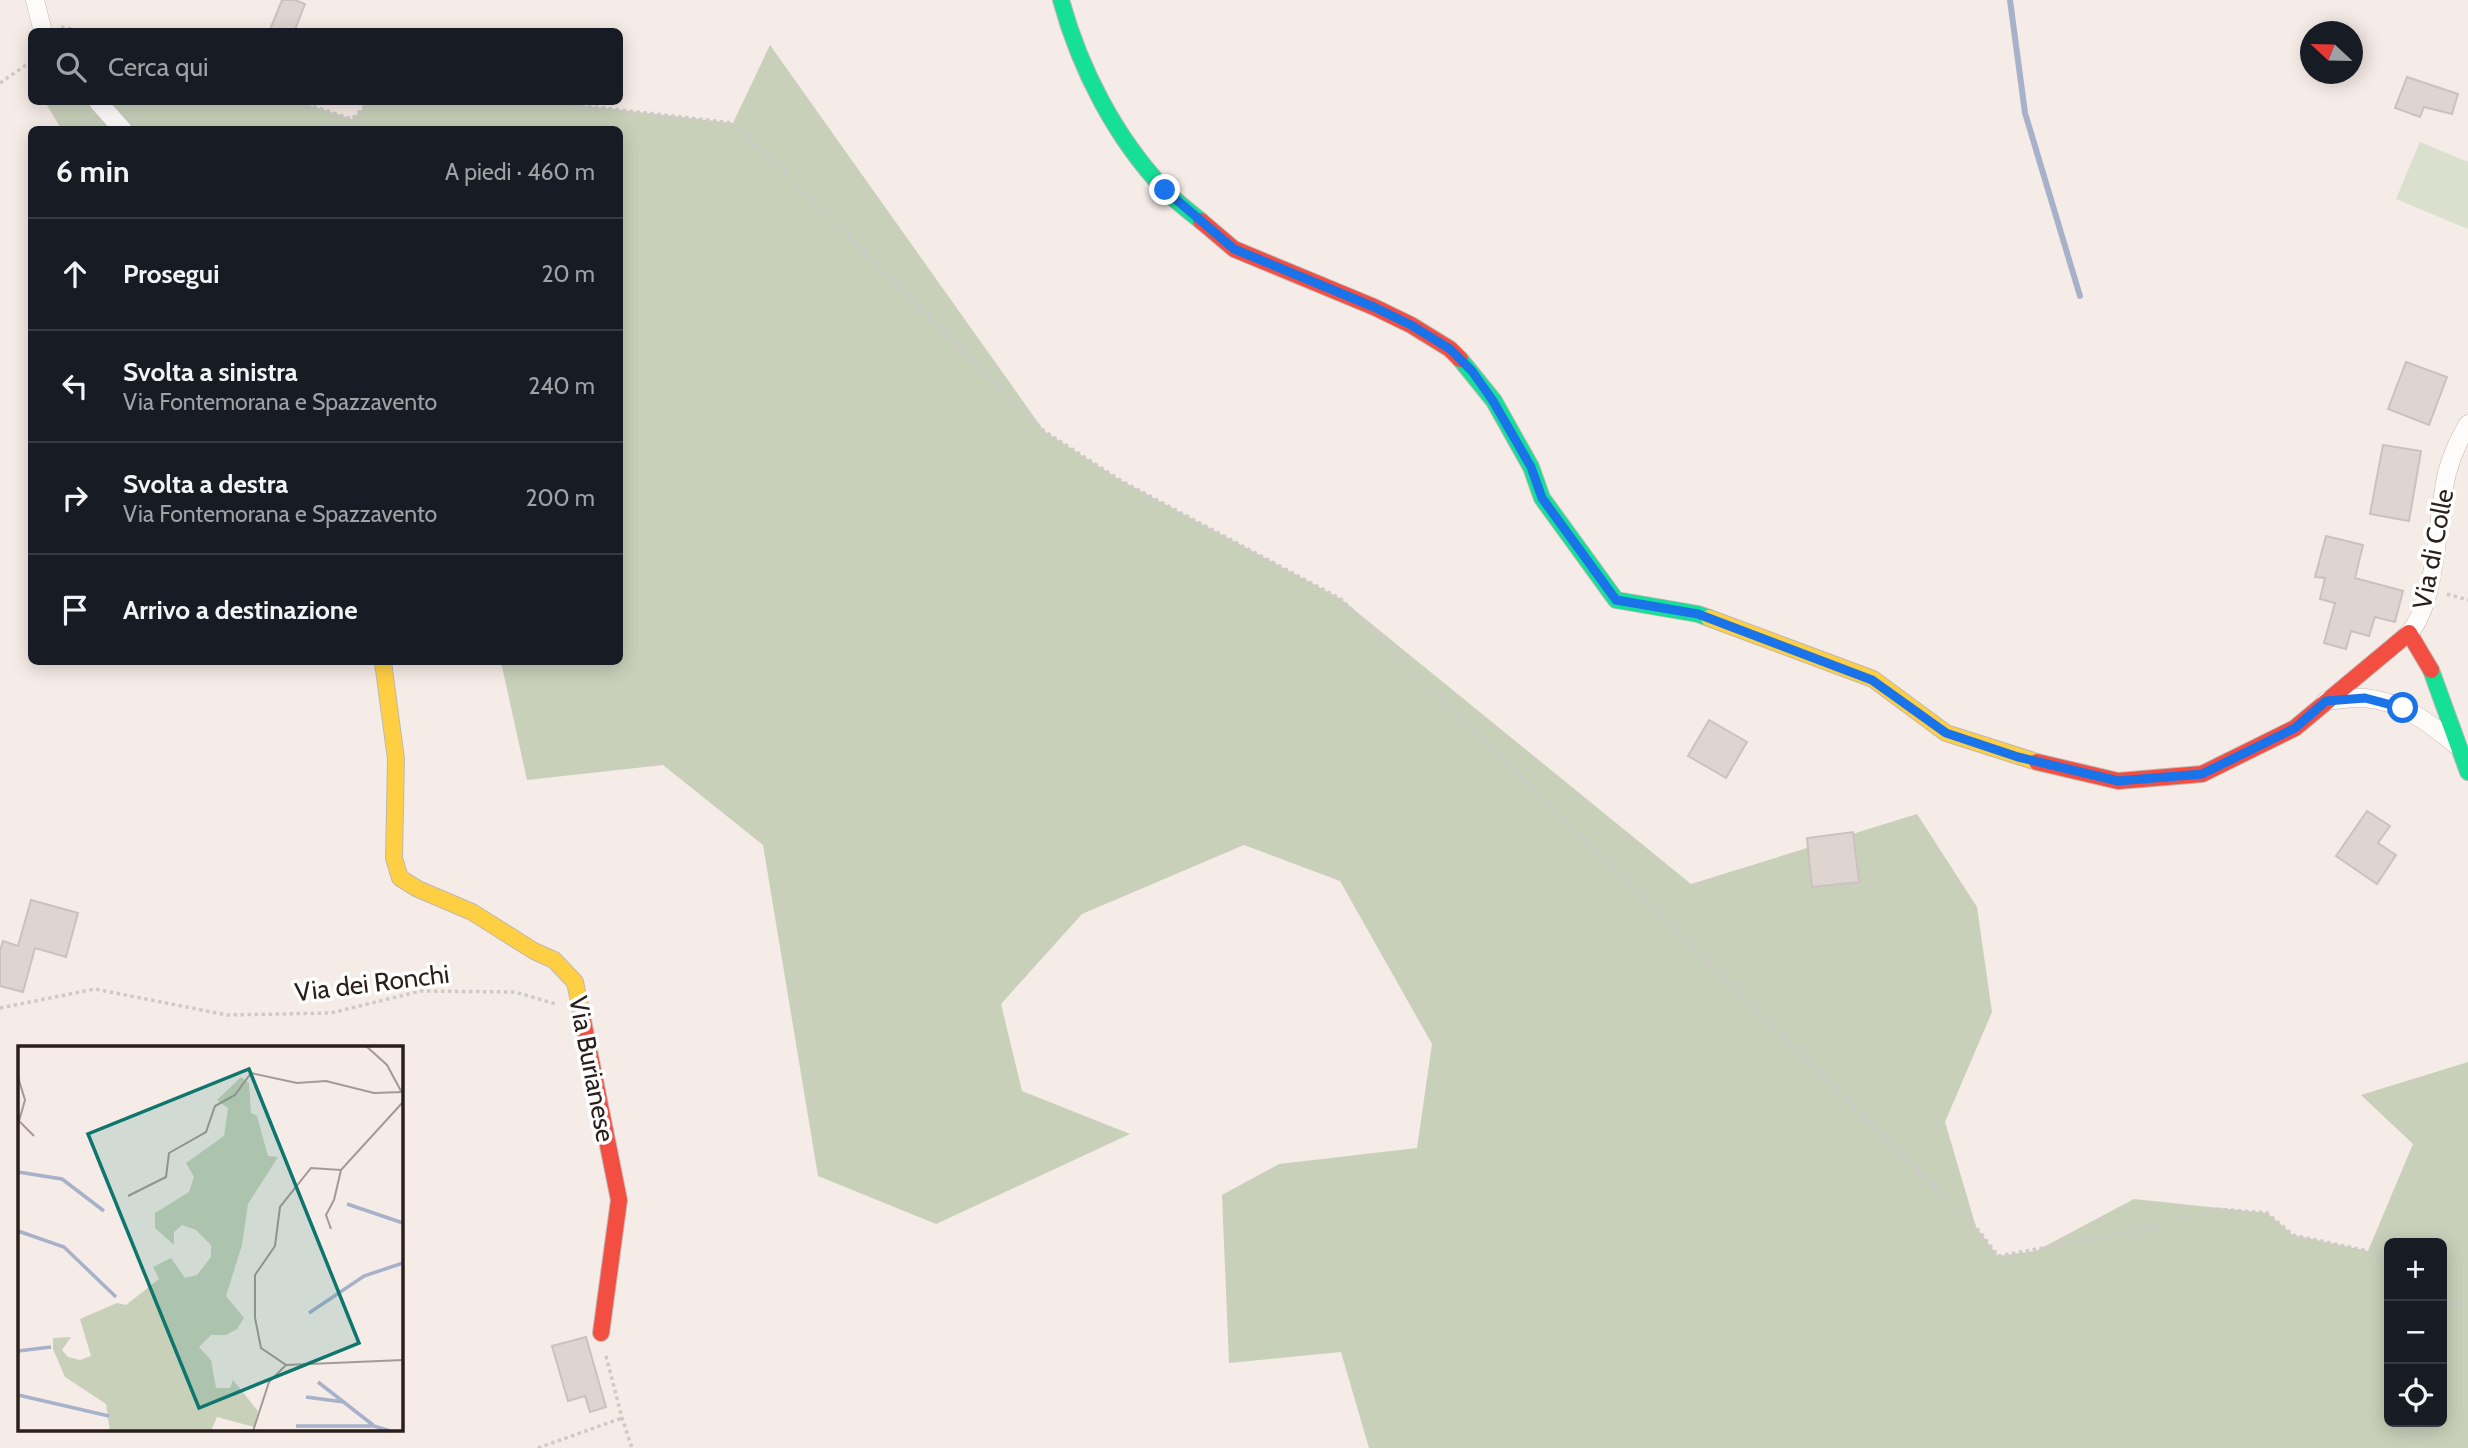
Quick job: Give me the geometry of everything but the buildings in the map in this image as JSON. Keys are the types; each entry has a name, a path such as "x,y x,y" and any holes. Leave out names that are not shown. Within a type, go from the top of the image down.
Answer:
{"street":[{"path":"35,0 42,28"},
{"path":"1061,0 1069,29 1096,92 1136,154 1165,190 1234,249 1374,307 1411,325 1450,349 1472,371 1493,401 1531,467 1542,498 1616,600 1698,614 1872,680 1946,733 2018,757 2118,781 2202,774 2295,728 2409,634 2431,671 2468,772"},
{"path":"101,105 119,126"},
{"name":"Via di Colle","path":"2409,634 2420,621 2448,471 2456,446 2468,424"},
{"name":"Via Burianese","path":"383,665 396,760 394,858 400,878 418,890 472,912 534,951 554,960 575,982 619,1200 601,1333"},
{"path":"2326,701 2365,698 2403,708 2432,725 2458,747"}],"path":[{"path":"0,83 28,64"},
{"path":"309,105 352,119 366,105"},
{"path":"579,105 733,123 1044,431 1120,480 1340,599 1966,1218 1998,1256 2133,1232 2219,1209 2267,1213 2293,1235 2368,1251 2384,1262"},
{"name":"Via dei Ronchi","path":"0,1008 95,989 227,1015 331,1013 421,991 448,991 515,992 581,1012"},
{"path":"2447,1301 2468,1307"},
{"path":"601,1333 632,1448"},
{"path":"538,1448 622,1418"}],"green space":[{"path":"770,45 1044,431 1120,480 1341,599 1691,884 1917,814 1977,907 1992,1012 1945,1122 1976,1227 1998,1256 2036,1251 2134,1199 2267,1213 2293,1235 2368,1251 2413,1144 2361,1095 2468,1062 2468,1448 1369,1448 1341,1352 1229,1363 1222,1195 1279,1164 1417,1148 1432,1044 1340,881 1244,845 1082,914 1001,1004 1022,1091 1130,1134 936,1224 818,1176 763,845 663,765 527,780 502,665 623,665 623,126 60,126 47,105 309,105 352,119 366,105 579,105 733,123"},
{"path":"2420,142 2468,162 2468,229 2396,199"}],"waterway":[{"path":"2010,0 2025,113 2080,296"}],"traffic: fast":[{"path":"1061,0 1078,51 1115,125 1146,169 1177,202 1201,221"},
{"path":"1460,359 1494,401 1531,467 1542,498 1616,600 1709,618"},
{"path":"2431,670 2468,772"}],"traffic: slow":[{"path":"1709,618 1873,679 1946,733 2037,762"},
{"path":"383,665 396,759 394,858 400,878 418,889 472,912 534,951 554,960 575,982 583,1021"}],"traffic: jam":[{"path":"1201,221 1234,249 1411,325 1450,349 1460,359"},
{"path":"2037,762 2118,781 2202,774 2295,728 2409,633 2431,670"},
{"path":"583,1021 619,1200 601,1333"}],"route":[{"path":"1165,190 1234,249 1374,307 1411,325 1450,349 1472,371 1493,401 1531,467 1542,498 1616,600 1698,614 1872,680 1946,733 2018,757 2118,781 2202,774 2295,728 2326,701 2365,698 2403,708"}]}
